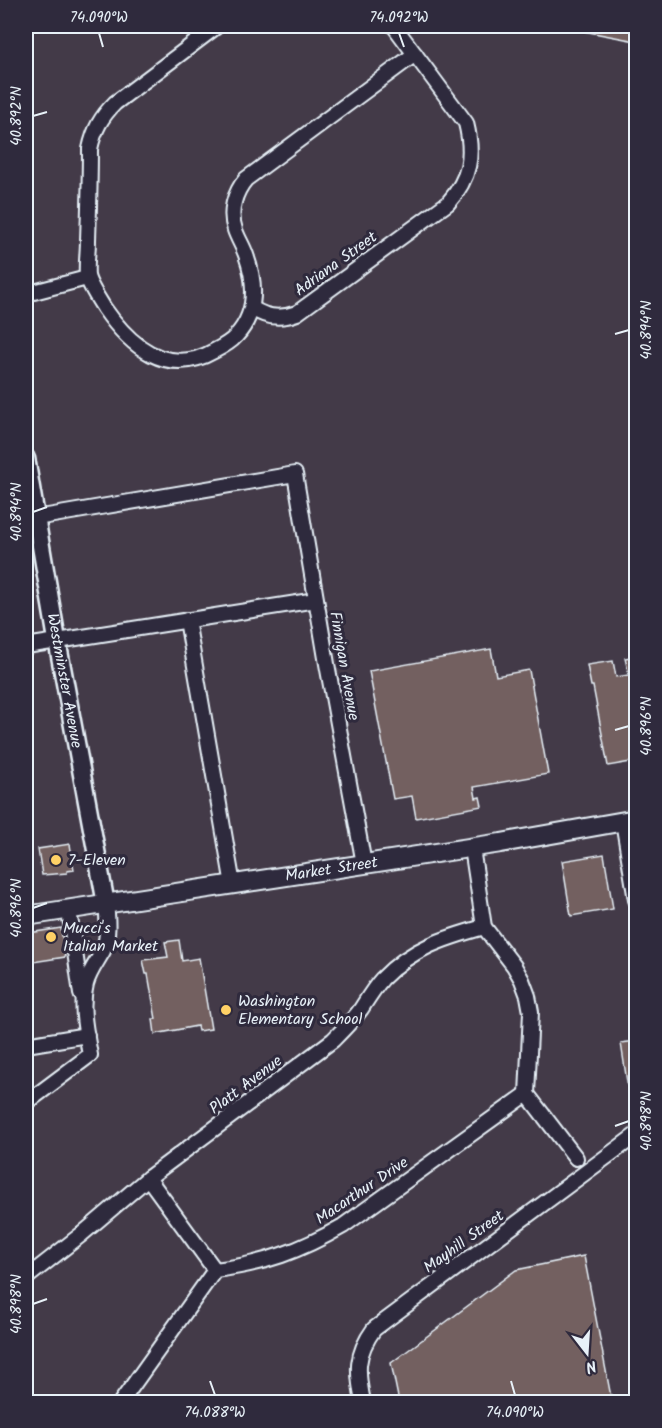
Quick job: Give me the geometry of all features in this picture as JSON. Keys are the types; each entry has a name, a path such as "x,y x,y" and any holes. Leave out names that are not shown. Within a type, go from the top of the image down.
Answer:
{"main road":[{"name":"Market Street","path":"26,916 472,848 630,820"}],"street":[{"path":"217,26 115,103 99,122 90,149 87,278 99,301 123,333 143,351 171,361 196,359 224,346 235,338 244,326 252,308 254,280 235,230 233,218 236,195 242,184 415,54"},
{"name":"Adriana Street","path":"252,308 267,316 288,316 297,313 448,203 464,181 470,160 470,138 466,123 394,26"},
{"path":"26,294 87,278"},
{"name":"Westminster Avenue","path":"26,458 106,904"},
{"name":"Finnigan Avenue","path":"36,518 295,474 364,864"},
{"path":"26,646 316,600"},
{"path":"187,620 233,885"},
{"path":"630,820 636,900"},
{"path":"472,848 484,927 514,966 528,996 531,1012 527,1094 576,1158"},
{"path":"83,1007 88,978 103,951 107,938 106,904"},
{"path":"26,1104 90,1055 69,910"},
{"name":"Platt Avenue","path":"26,1278 148,1178 333,1040 348,1026 382,979 398,964 435,942 484,927"},
{"path":"26,1045 87,1035"},
{"name":"Macarthur Drive","path":"215,1270 237,1267 290,1253 326,1236 527,1094"},
{"name":"Mayhill Street","path":"363,1402 358,1378 358,1364 360,1353 374,1329 636,1135"},
{"path":"121,1402 215,1270 148,1178"}],"building":[{"path":"557,26 636,26 636,41"},
{"path":"491,649 496,676 529,670 548,774 474,787 476,798 480,797 482,806 416,818 412,796 393,799 369,671"},
{"path":"636,656 636,761 608,766 587,665 613,661 616,677 629,675 625,658"},
{"name":"7-Eleven","path":"70,844 74,870 67,871 67,873 42,875 38,849"},
{"path":"604,854 613,909 571,916 562,861"},
{"path":"61,928 65,957 33,962 29,933"},
{"path":"179,940 182,961 199,958 211,1029 198,1031 197,1026 155,1034 153,1019 156,1019 148,974 146,974 143,960 168,957 165,942"},
{"path":"636,1041 636,1094 629,1095 621,1043"},
{"path":"584,1256 612,1402 399,1402 391,1363 516,1270"}],"place":[{"name":"7-Eleven","path":"56,860"},
{"name":"Mucci's Italian Market","path":"51,937"},
{"name":"Washington Elementary School","path":"226,1010"}]}
